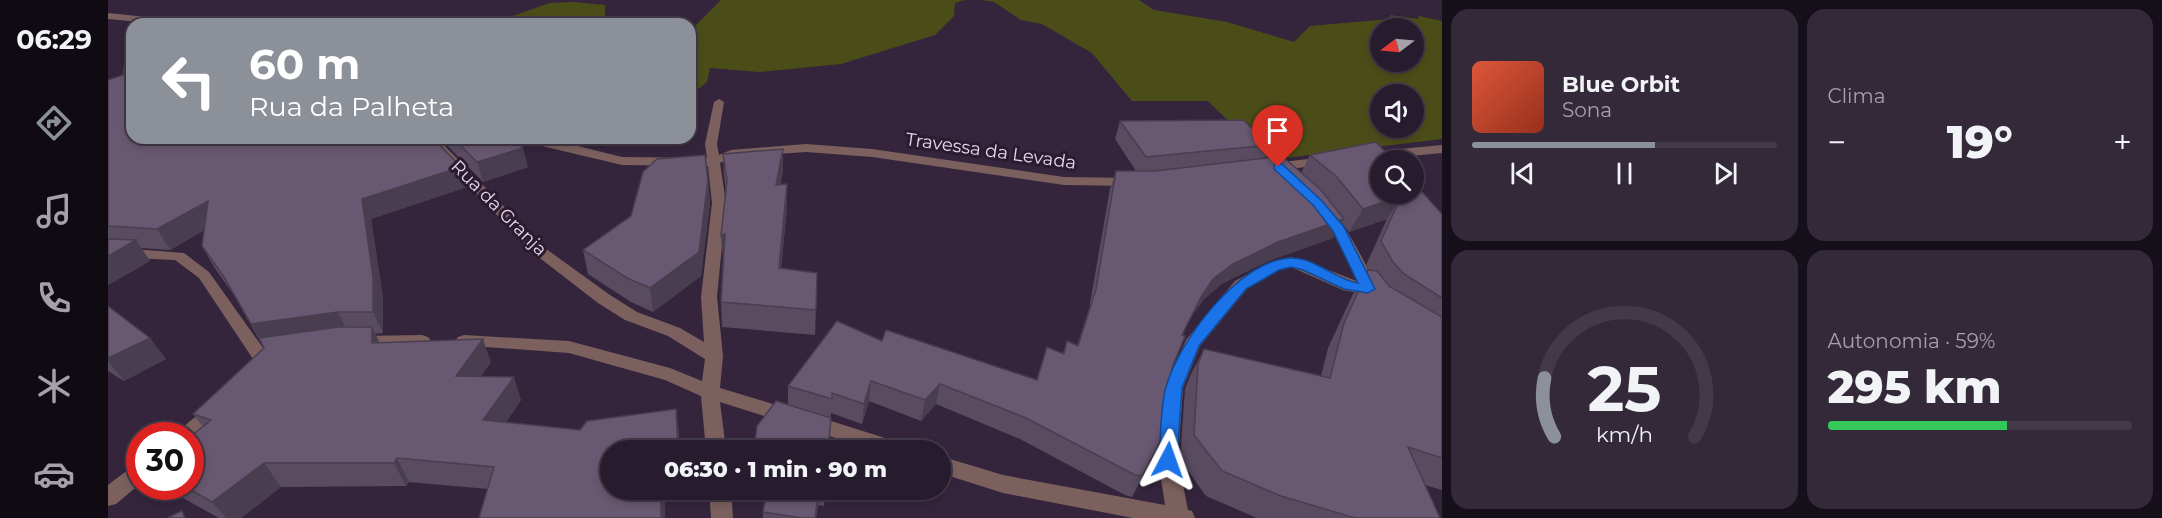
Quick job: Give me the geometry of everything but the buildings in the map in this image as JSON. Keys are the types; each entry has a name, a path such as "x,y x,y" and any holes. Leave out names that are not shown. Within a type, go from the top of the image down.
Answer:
{"street":[{"path":"108,16 128,18"},
{"path":"715,440 710,392 714,356 709,297 720,203 711,144 719,102"},
{"name":"Rua da Granja","path":"436,144 537,249 604,299 631,316 674,332 714,356"},
{"name":"Travessa da Levada","path":"550,144 622,161 712,162 731,154 806,148 872,153 1064,181 1144,182"},
{"path":"1257,169 1442,149"},
{"path":"1278,167 1294,181"},
{"path":"1317,203 1339,230 1368,289 1380,304"},
{"path":"108,252 179,256 204,275 259,355"},
{"path":"951,467 1004,484 1181,517 1168,460 1174,388 1192,344 1241,285 1274,266 1291,262 1308,267 1349,286 1368,289"},
{"path":"339,344 445,341 569,347 670,375 710,392 865,440"},
{"path":"259,355 300,349"},
{"path":"252,373 259,355"},
{"path":"204,423 224,408 231,399"},
{"path":"108,497 126,483"},
{"path":"721,500 722,518"}],"shaded area":[{"path":"721,0 965,0 955,3 954,16 935,35 841,64 759,72 710,68 707,82 696,89 696,25"},
{"path":"981,0 1139,0 1154,10 1227,22 1294,42 1310,26 1370,21 1370,72 1424,72 1424,18 1418,18 1419,16 1442,21 1442,139 1268,160 1208,101 1132,101 1092,53 1042,24 1021,20 994,2"},
{"path":"573,2 605,5 605,18 506,18 550,3"},
{"path":"1390,15 1411,18 1390,18"}],"route":[{"path":"1168,460 1174,388 1192,344 1241,285 1274,266 1291,262 1308,267 1349,286 1368,289 1365,278 1339,230 1317,203 1278,167"}]}
